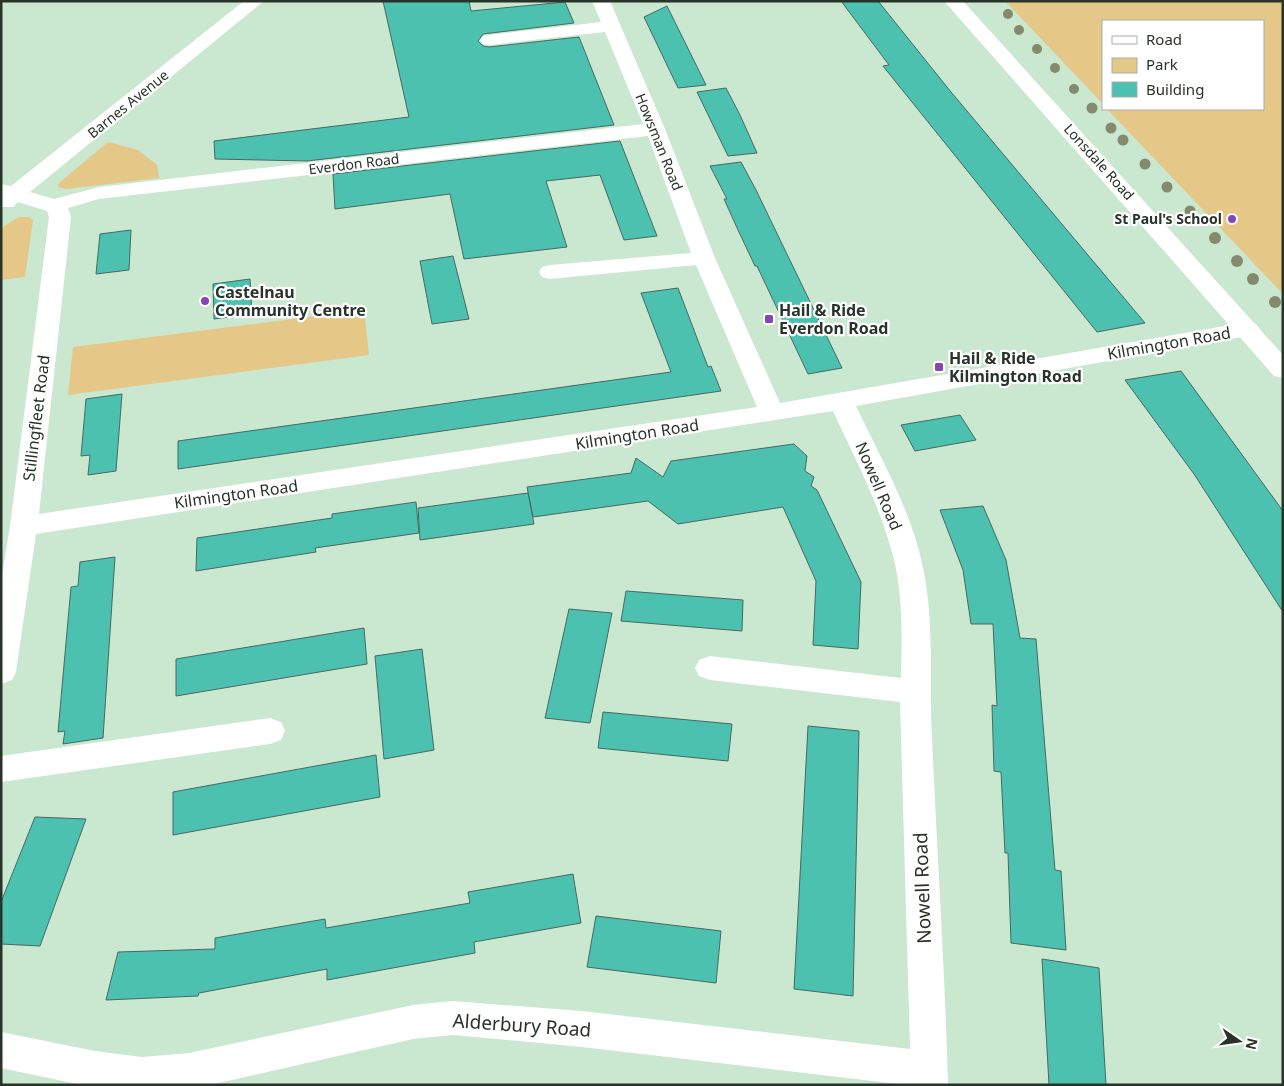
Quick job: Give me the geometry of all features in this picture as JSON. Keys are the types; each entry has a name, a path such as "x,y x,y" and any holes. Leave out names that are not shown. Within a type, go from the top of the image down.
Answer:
{"street":[{"name":"Barnes Avenue","path":"6,197 255,1"},
{"name":"Howsman Road","path":"601,1 655,129 704,258 772,413"},
{"name":"Lonsdale Road","path":"953,1 1283,370"},
{"path":"489,40 611,26"},
{"name":"Everdon Road","path":"55,206 72,199 98,193 655,129"},
{"path":"6,197 55,206"},
{"name":"Stillingfleet Road","path":"1,672 24,526 60,217 60,211 55,206"},
{"path":"550,272 704,258"},
{"name":"Kilmington Road","path":"24,526 772,413 1248,329"},
{"name":"Nowell Road","path":"841,401 885,494 907,559 914,606 914,692 929,1077"},
{"path":"710,668 914,692"},
{"path":"1,769 270,731"},
{"name":"Alderbury Road","path":"1,1050 94,1069 142,1075 189,1071 412,1022 453,1018 573,1028 929,1077"}],"green space":[{"name":"St Paul's School","path":"1005,1 1283,1 1283,294 1108,110 1264,110 1264,20 1102,20 1102,103"},
{"path":"108,142 138,150 157,165 159,178 66,189 58,187 59,183"},
{"path":"19,217 29,217 33,220 25,277 1,280 1,228"},
{"path":"364,310 369,355 68,395 73,347"}],"building":[{"path":"383,1 469,1 471,11 565,2 574,23 483,34 478,41 483,46 489,47 579,37 614,125 307,161 215,159 214,141 409,117"},
{"path":"841,1 878,1 951,92 1145,323 1097,332 883,66 889,65"},
{"path":"667,6 706,85 678,88 644,17"},
{"path":"726,88 757,153 728,156 697,92"},
{"path":"620,141 657,236 624,240 600,175 546,181 567,247 464,259 450,194 335,209 333,174"},
{"path":"741,162 842,368 808,374 757,266 755,266 724,199 727,199 710,166"},
{"path":"131,230 129,270 96,274 100,234"},
{"path":"453,256 469,319 432,324 420,261"},
{"path":"250,279 252,314 214,319 213,284"},
{"path":"678,288 708,367 711,366 721,391 178,469 178,441 671,372 641,293"},
{"path":"1181,371 1283,511 1283,612 1194,474 1125,380"},
{"path":"122,394 116,471 88,475 90,455 81,456 86,399"},
{"path":"960,415 976,440 915,451 901,425"},
{"path":"794,444 807,456 805,471 814,477 811,486 817,490 861,582 858,649 813,645 816,581 783,507 678,524 648,501 533,517 527,487 631,473 636,458 663,477 671,461"},
{"path":"528,493 534,524 420,540 418,508"},
{"path":"416,502 419,533 315,548 316,552 196,571 197,538 332,518 332,514"},
{"path":"983,506 1006,560 1020,638 1036,639 1055,870 1061,871 1066,950 1011,943 1008,853 1005,853 1001,772 994,771 992,705 997,706 993,624 971,624 963,570 940,510"},
{"path":"115,557 103,738 63,744 65,731 58,732 71,587 78,586 80,562"},
{"path":"626,591 743,600 742,631 621,621"},
{"path":"569,609 612,613 590,723 545,718"},
{"path":"364,628 367,664 176,696 176,659"},
{"path":"422,649 434,750 384,759 375,656"},
{"path":"603,712 732,724 728,761 598,748"},
{"path":"808,726 859,731 853,996 794,989"},
{"path":"376,755 380,797 173,835 173,792"},
{"path":"35,817 86,819 40,946 1,944 1,902"},
{"path":"573,874 581,923 474,942 475,953 327,980 327,969 199,993 198,996 106,1000 118,952 215,949 215,938 325,919 326,928 470,903 468,892"},
{"path":"596,916 721,931 716,983 587,967"},
{"path":"1042,959 1099,968 1106,1085 1049,1085"}],"place":[{"name":"St Paul's School","path":"1232,219"},
{"name":"Castelnau Community Centre","path":"205,301"},
{"name":"Hail & Ride Everdon Road","path":"769,319"},
{"name":"Hail & Ride Kilmington Road","path":"939,367"}]}
